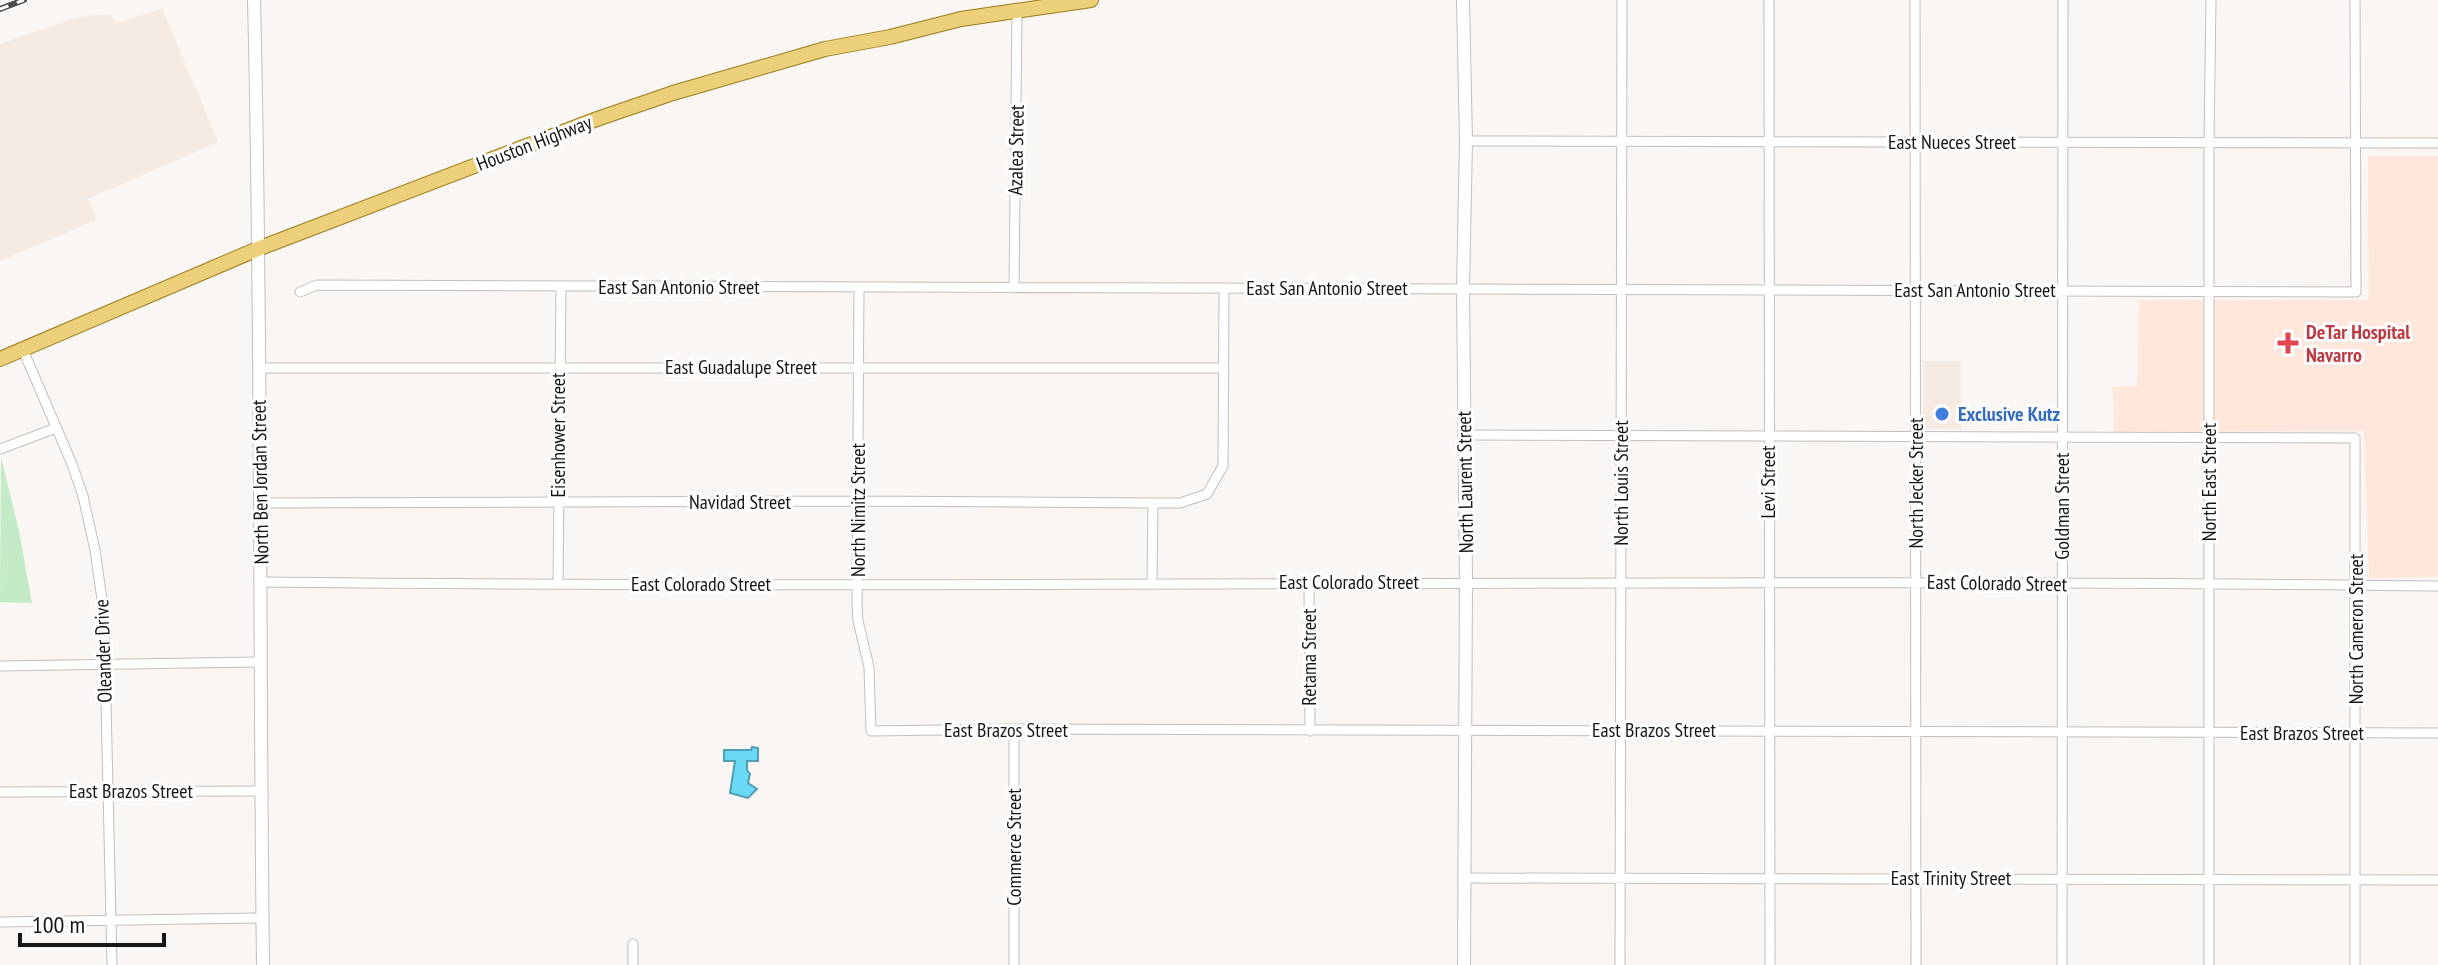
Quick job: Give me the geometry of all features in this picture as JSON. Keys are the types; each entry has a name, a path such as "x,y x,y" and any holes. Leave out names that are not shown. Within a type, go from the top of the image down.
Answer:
{"main road":[{"name":"Houston Highway","path":"0,359 260,248 673,93 825,49 961,19 1091,0"}],"street":[{"name":"North Ben Jordan Street","path":"254,0 260,248 263,965"},
{"name":"North Laurent Street","path":"1463,0 1466,141 1463,288 1466,582 1464,965"},
{"name":"North Louis Street","path":"1620,965 1622,0"},
{"name":"Levi Street","path":"1769,0 1770,965"},
{"name":"North Jecker Street","path":"1915,0 1916,965"},
{"name":"Goldman Street","path":"2062,965 2063,0"},
{"name":"North East Street","path":"2209,965 2211,0"},
{"path":"2355,0 2357,144"},
{"name":"Azalea Street","path":"1014,288 1017,12"},
{"name":"East Nueces Street","path":"1466,141 2438,143"},
{"name":"East San Antonio Street","path":"300,292 317,285 2356,292 2357,144"},
{"name":"Eisenhower Street","path":"558,584 561,286"},
{"name":"North Nimitz Street","path":"859,288 858,621 869,667 871,731"},
{"path":"1224,288 1224,368"},
{"name":"Oleander Drive","path":"23,350 83,496 95,550 104,614 112,965"},
{"name":"East Guadalupe Street","path":"259,368 1224,368"},
{"name":"Navidad Street","path":"260,503 1153,503 1195,500 1207,494 1223,466 1224,368"},
{"path":"0,449 56,428"},
{"path":"1465,435 2209,436"},
{"name":"North Cameron Street","path":"2209,436 2355,438 2355,965"},
{"path":"1152,584 1153,503"},
{"name":"East Colorado Street","path":"260,582 1917,582 2438,586"},
{"name":"Retama Street","path":"1309,583 1310,731"},
{"path":"0,666 261,662"},
{"name":"Commerce Street","path":"1014,729 1014,965"},
{"name":"East Brazos Street","path":"871,731 2438,733"},
{"name":"East Brazos Street","path":"0,792 262,791"},
{"name":"East Trinity Street","path":"1464,878 2438,880"},
{"path":"0,922 263,918"},
{"path":"633,944 633,965"}],"shaded area":[{"path":"162,8 218,142 88,199 96,220 0,261 0,44 77,17 111,14 116,23"},
{"name":"DeTar Hospital Navarro","path":"2368,156 2438,156 2438,577 2369,578 2364,431 2114,432 2113,387 2137,386 2139,300 2369,300"},
{"path":"1923,361 1961,361 1961,429 1923,429"}],"green space":[{"path":"1,458 19,531 32,603 0,602"}],"water":[{"path":"752,747 758,748 758,761 747,761 750,774 748,783 757,789 748,798 730,793 735,761 724,761 724,750 751,750"}],"railway":[{"path":"0,9 24,0"}],"place":[{"name":"DeTar Hospital Navarro","path":"2288,343"},
{"name":"Exclusive Kutz","path":"1942,414"}]}
